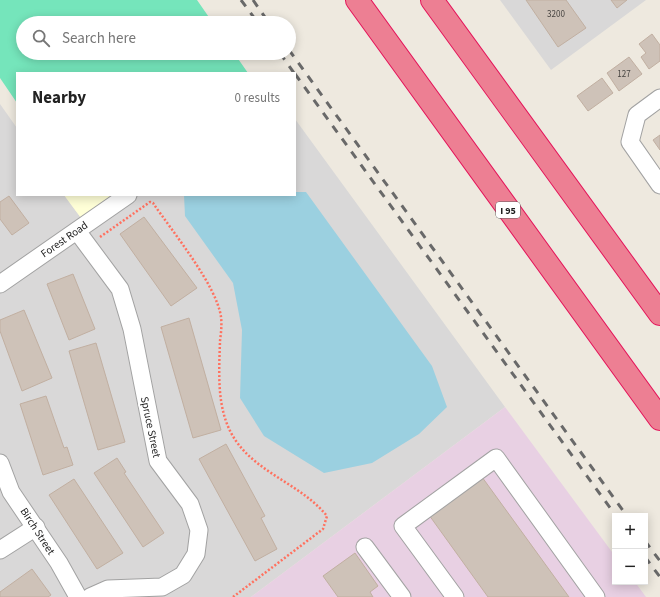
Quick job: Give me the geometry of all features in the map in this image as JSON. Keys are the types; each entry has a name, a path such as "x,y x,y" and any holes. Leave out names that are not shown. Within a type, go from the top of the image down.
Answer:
{"highway":[{"name":"I 95","path":"357,0 660,419"},
{"path":"432,0 660,314"}],"street":[{"path":"660,98 637,115 630,142 660,185"},
{"name":"Forest Road","path":"1,280 77,231 127,196"},
{"name":"Spruce Street","path":"77,231 120,289 132,329 158,461 190,504 199,530 196,554 183,575 162,586 108,589 90,597"},
{"path":"455,597 403,526 496,458 596,597"},
{"name":"Birch Street","path":"0,463 11,492 36,527 78,597"},
{"path":"0,550 36,527"},
{"path":"365,547 402,597"}],"path":[{"path":"98,239 150,202 153,203 214,291 221,317 219,375 222,413 236,441 251,458 318,504 327,516 323,529 233,597"}],"shaded area":[{"path":"500,0 646,0 551,70"},
{"path":"0,104 16,127 16,196 65,196 81,218 114,196 296,196 296,120 505,407 251,597 0,597"},
{"path":"65,196 114,196 81,218"},
{"path":"505,407 612,552 612,585 637,585 646,597 251,597"}],"green space":[{"path":"0,0 197,0 208,16 16,16 16,60 239,60 247,72 16,72 16,102 0,78"}],"water":[{"path":"296,192 306,192 432,366 447,407 419,434 372,463 324,473 264,436 240,398 242,330 233,283 185,216 184,196 296,196"}],"building":[{"path":"526,0 566,0 586,28 558,47"},
{"path":"611,0 627,0 617,8"},
{"path":"652,34 660,45 660,61 649,69 641,57 646,53 639,44"},
{"path":"629,57 642,74 619,91 607,73"},
{"path":"602,78 613,93 588,111 577,96"},
{"path":"660,135 660,150 653,140"},
{"path":"9,196 29,223 12,235 0,219 0,202"},
{"path":"144,217 197,288 171,306 120,234"},
{"path":"73,274 95,329 69,340 47,284"},
{"path":"24,310 52,378 22,391 0,331 0,320"},
{"path":"189,318 221,430 193,438 161,327"},
{"path":"96,343 125,442 98,450 69,351"},
{"path":"46,396 64,448 67,447 73,465 43,475 20,404"},
{"path":"226,444 265,516 261,518 277,549 255,561 199,459"},
{"path":"117,458 126,472 124,473 164,533 143,547 94,473"},
{"path":"482,477 569,597 488,597 429,515"},
{"path":"74,479 123,553 97,569 49,495"},
{"path":"355,553 378,586 370,592 373,597 338,597 323,576"},
{"path":"32,569 51,595 48,597 0,597 0,592"}],"railway":[{"path":"241,0 253,16"},
{"path":"253,0 264,16"},
{"path":"285,60 293,72"},
{"path":"296,60 625,513"},
{"path":"296,75 614,513"},
{"path":"648,545 660,561"},
{"path":"648,561 660,577"}]}
